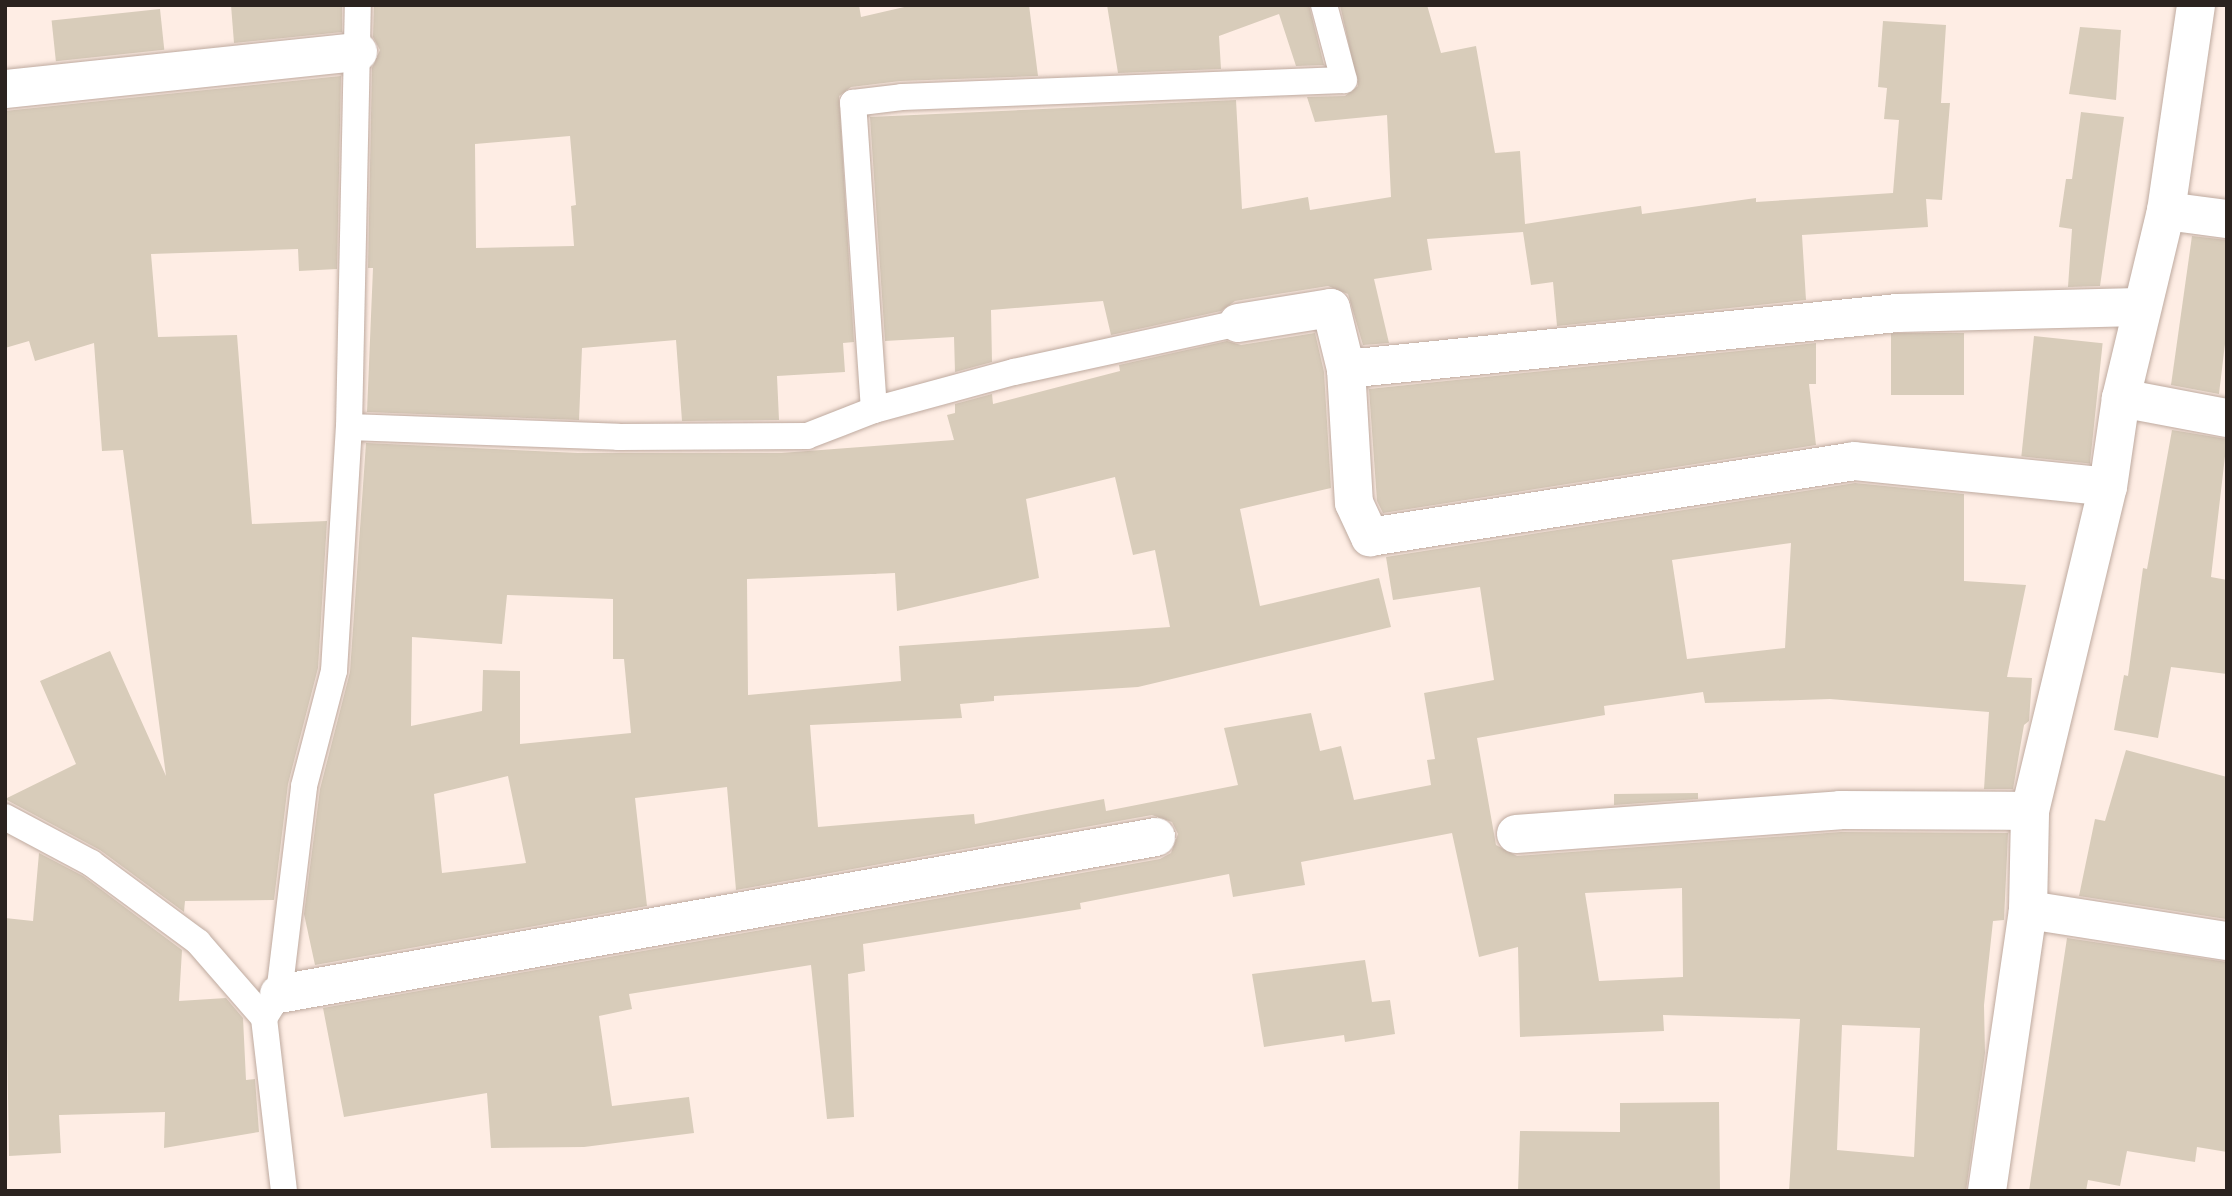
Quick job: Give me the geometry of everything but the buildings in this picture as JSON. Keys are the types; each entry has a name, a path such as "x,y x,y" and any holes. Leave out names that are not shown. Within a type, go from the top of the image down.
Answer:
{"street":[{"path":"1987,1191 2028,910 2030,811 2109,486 2121,398 2140,307 2165,211 2196,5"},
{"path":"5,89 358,52"},
{"path":"2165,211 2227,219"},
{"path":"1346,369 1897,313 2140,307"},
{"path":"1238,323 1331,308 1346,369 1354,503 1370,537 1854,461 2109,486"},
{"path":"2121,398 2227,418"},
{"path":"1516,834 1840,810 2030,811"},
{"path":"272,1006 1156,837"},
{"path":"2028,910 2227,941"}],"lane":[{"path":"284,1191 272,1006 304,786 334,671 349,427 358,5"},
{"path":"874,410 853,103 902,97 1344,80 1324,5"},
{"path":"349,427 618,437 807,436 874,410 1014,372 1238,323"},
{"path":"5,817 91,863 198,942 272,1006"}]}
